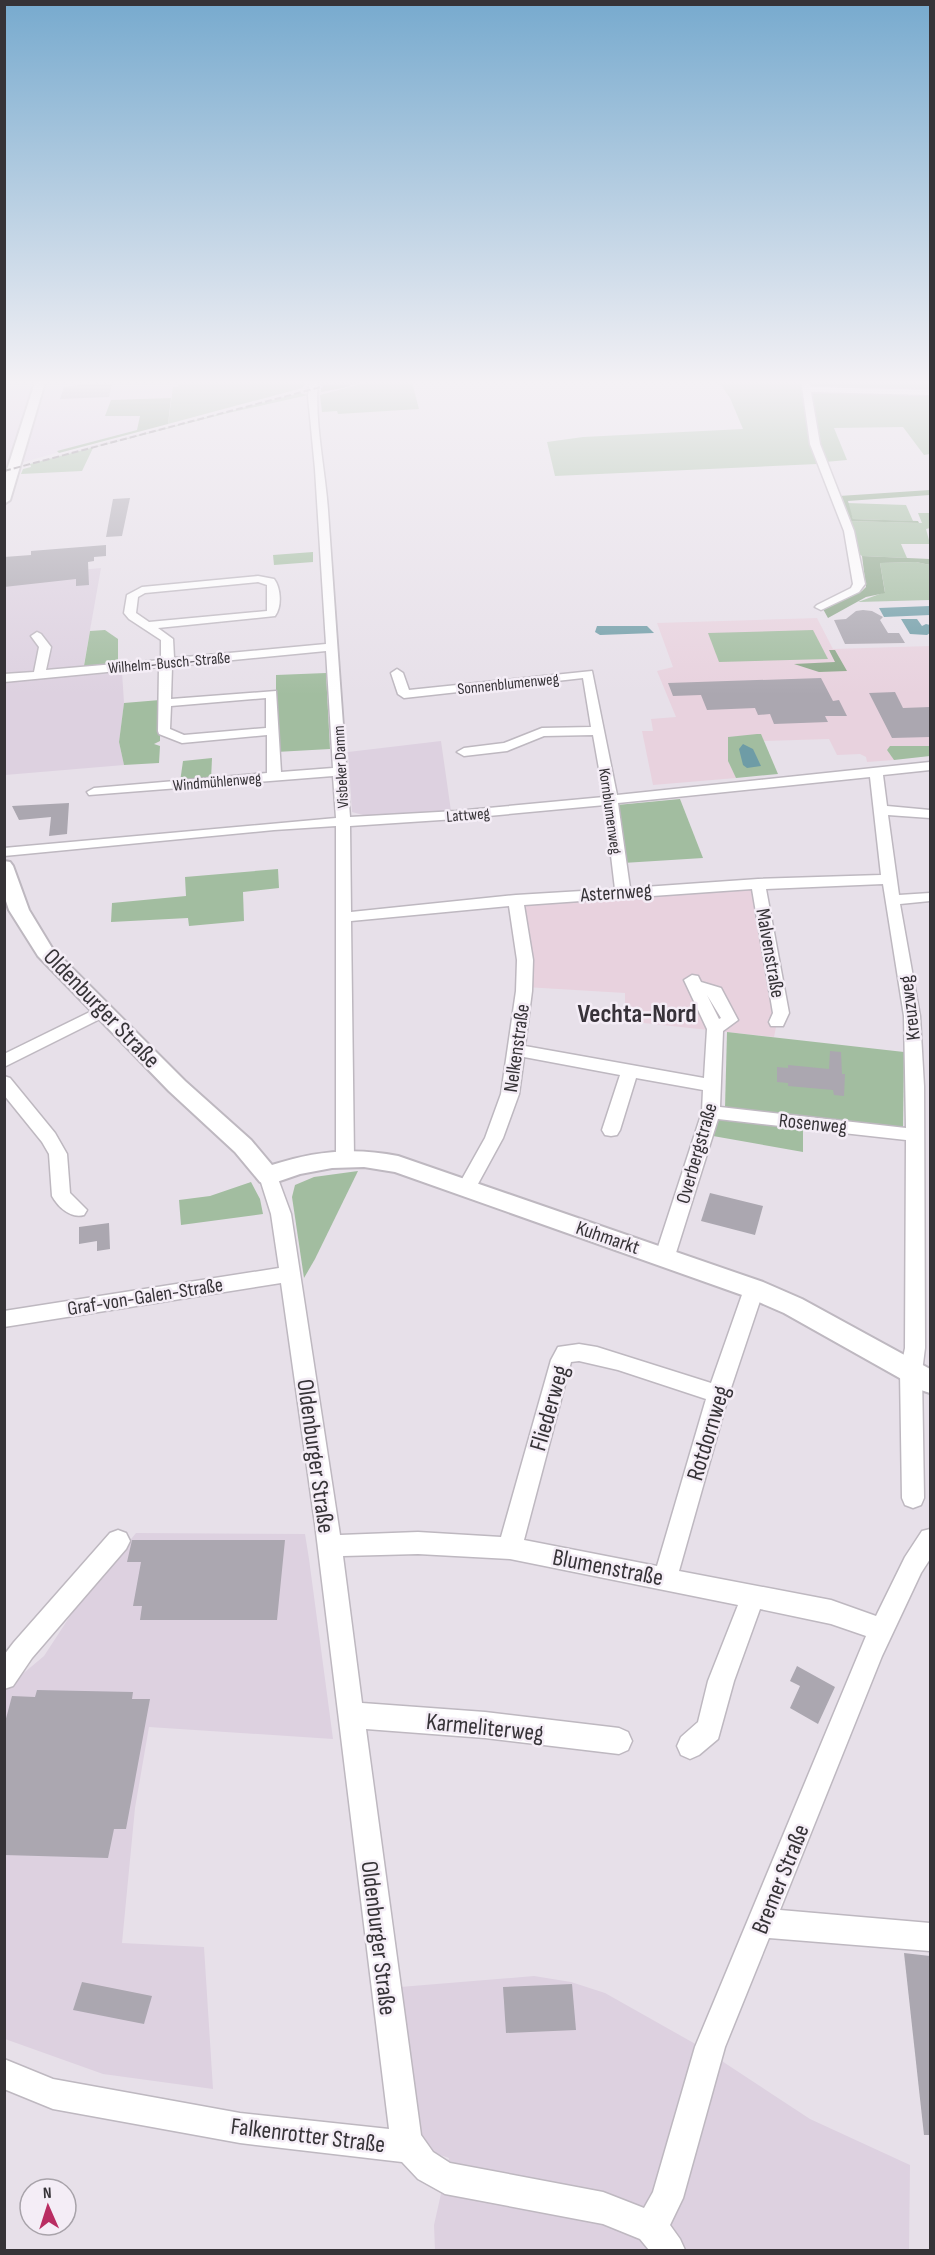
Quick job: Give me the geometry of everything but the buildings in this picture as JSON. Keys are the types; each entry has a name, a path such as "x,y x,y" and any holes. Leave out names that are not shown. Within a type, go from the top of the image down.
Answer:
{"main road":[{"path":"4,500 9,484"},
{"name":"Oldenburger Straße","path":"4,866 16,903 45,952 177,1086 243,1146 268,1176"},
{"name":"Kuhmarkt","path":"268,1176 303,1164 345,1157 398,1164 754,1289 793,1306 921,1377"}],"street":[{"name":"Visbeker Damm","path":"319,484 333,647 343,821 345,1157"},
{"path":"821,607 855,590 859,584 849,531 831,484"},
{"path":"147,626 266,615 273,611 273,585 270,581 258,579 201,590 147,588 133,595 130,615 167,639 164,731 182,739 272,731"},
{"path":"38,636 45,647 39,675"},
{"name":"Wilhelm-Busch-Straße","path":"4,678 333,647"},
{"name":"Sonnenblumenweg","path":"397,673 404,694 588,674 593,697"},
{"path":"165,703 272,694 274,777"},
{"name":"Kornblumenweg","path":"593,697 611,800 623,892"},
{"path":"464,752 507,747 542,732 599,731"},
{"name":"Lattweg","path":"4,852 343,821 436,817 930,766"},
{"name":"Windmühlenweg","path":"94,792 341,771"},
{"name":"Kreuzweg","path":"876,771 879,810 892,900 912,1016 923,1115 915,1135 915,1348 921,1377 914,1498"},
{"path":"879,810 930,814"},
{"name":"Asternweg","path":"344,917 623,892 758,883 889,879"},
{"name":"Malvenstraße","path":"758,883 781,1013 777,1022"},
{"path":"892,900 930,897"},
{"name":"Nelkenstraße","path":"466,1188 503,1118 518,1050 525,960 516,900"},
{"name":"Overbergstraße","path":"665,1256 711,1112 715,1029 693,983"},
{"path":"4,1061 102,1011"},
{"path":"912,1016 930,1014"},
{"path":"518,1050 713,1086"},
{"path":"611,1130 629,1072"},
{"path":"4,1082 49,1138 58,1154 61,1196 77,1210"},
{"name":"Rosenweg","path":"711,1112 915,1135"},
{"name":"Oldenburger Straße","path":"268,1176 281,1214 290,1274 329,1546 403,2125 409,2148"},
{"name":"Graf-von-Galen-Straße","path":"7,1321 81,1305 290,1274"},
{"name":"Rotdornweg","path":"665,1579 718,1394 754,1289"},
{"name":"Fliederweg","path":"510,1548 561,1360 565,1353 574,1351 624,1363 718,1394"},
{"name":"Bremer Straße","path":"660,2239 667,2199 710,2046 881,1630 912,1565 930,1539"},
{"path":"4,1677 23,1650 118,1542"},
{"name":"Blumenstraße","path":"329,1546 418,1543 510,1548 831,1612 881,1630"},
{"path":"690,1746 709,1730 721,1681 753,1596"},
{"name":"Karmeliterweg","path":"351,1715 485,1725 619,1741"},
{"path":"762,1923 930,1937"},
{"name":"Falkenrotter Straße","path":"4,2074 53,2094 240,2128 409,2148 424,2167 445,2178 603,2208 660,2239"}],"shaded area":[{"path":"101,568 84,664 86,667 5,674 5,577"},
{"path":"817,618 833,649 930,646 930,746 890,747 887,750 894,760 867,762 866,757 860,754 837,755 829,739 764,741 761,735 728,737 728,761 736,778 653,785 642,731 653,731 651,719 676,717 657,671 673,667 657,623"},
{"path":"122,672 124,703 119,742 124,765 5,775 5,682"},
{"path":"441,741 451,811 367,816 352,812 348,752"},
{"path":"758,883 777,1022 774,1037 625,1021 625,993 525,987 516,900"},
{"path":"136,1533 305,1534 309,1559 333,1739 149,1727 135,1808 122,1943 204,1947 213,2089 103,2074 5,2039 4,1693 7,1687 44,1656 74,1610"},
{"path":"534,1976 571,1982 605,1993 699,2046 810,2119 910,2165 909,2250 435,2250 434,2225 449,2158 431,2152 423,2139 417,2120 400,1987"}],"green space":[{"path":"930,490 930,495 848,501 853,519 918,521 919,523 848,521 839,496"},
{"path":"847,503 906,505 913,521 853,519"},
{"path":"918,513 930,513 930,528 926,529 930,544 901,544 907,558 859,554 848,521 922,523"},
{"path":"313,552 313,562 274,565 273,555"},
{"path":"862,556 930,559 930,565 916,562 880,563 885,593 866,597 828,618 823,609 866,587"},
{"path":"916,562 930,565 930,600 858,602 885,592 880,563"},
{"path":"105,630 118,639 118,664 84,666 90,631"},
{"path":"813,630 828,659 719,662 708,633"},
{"path":"829,650 835,650 847,671 819,672 794,664 835,662"},
{"path":"326,673 330,749 276,752 276,675"},
{"path":"160,700 160,741 154,744 160,746 159,763 124,765 119,742 124,703"},
{"path":"761,734 778,774 736,778 728,761 728,737"},
{"path":"890,746 930,746 930,756 894,760 887,750"},
{"path":"212,758 211,780 180,782 183,761"},
{"path":"680,799 703,858 623,863 617,805"},
{"path":"278,869 279,888 243,892 244,921 189,926 188,918 111,922 112,903 186,896 185,877"},
{"path":"727,1032 904,1052 903,1128 725,1108"},
{"path":"717,1117 803,1127 803,1152 713,1136"},
{"path":"358,1171 304,1278 292,1197 295,1185 314,1177"},
{"path":"251,1182 260,1199 263,1214 181,1225 179,1200 210,1196"}],"water":[{"path":"930,606 930,615 884,617 879,608"},
{"path":"901,619 917,619 922,626 930,625 930,633 927,635 910,634"},
{"path":"597,626 647,626 654,633 600,635 595,632"},
{"path":"743,744 753,749 761,766 747,768 743,765 739,749"}],"district":[{"name":"Vechta-Nord","path":"637,1013"}]}
